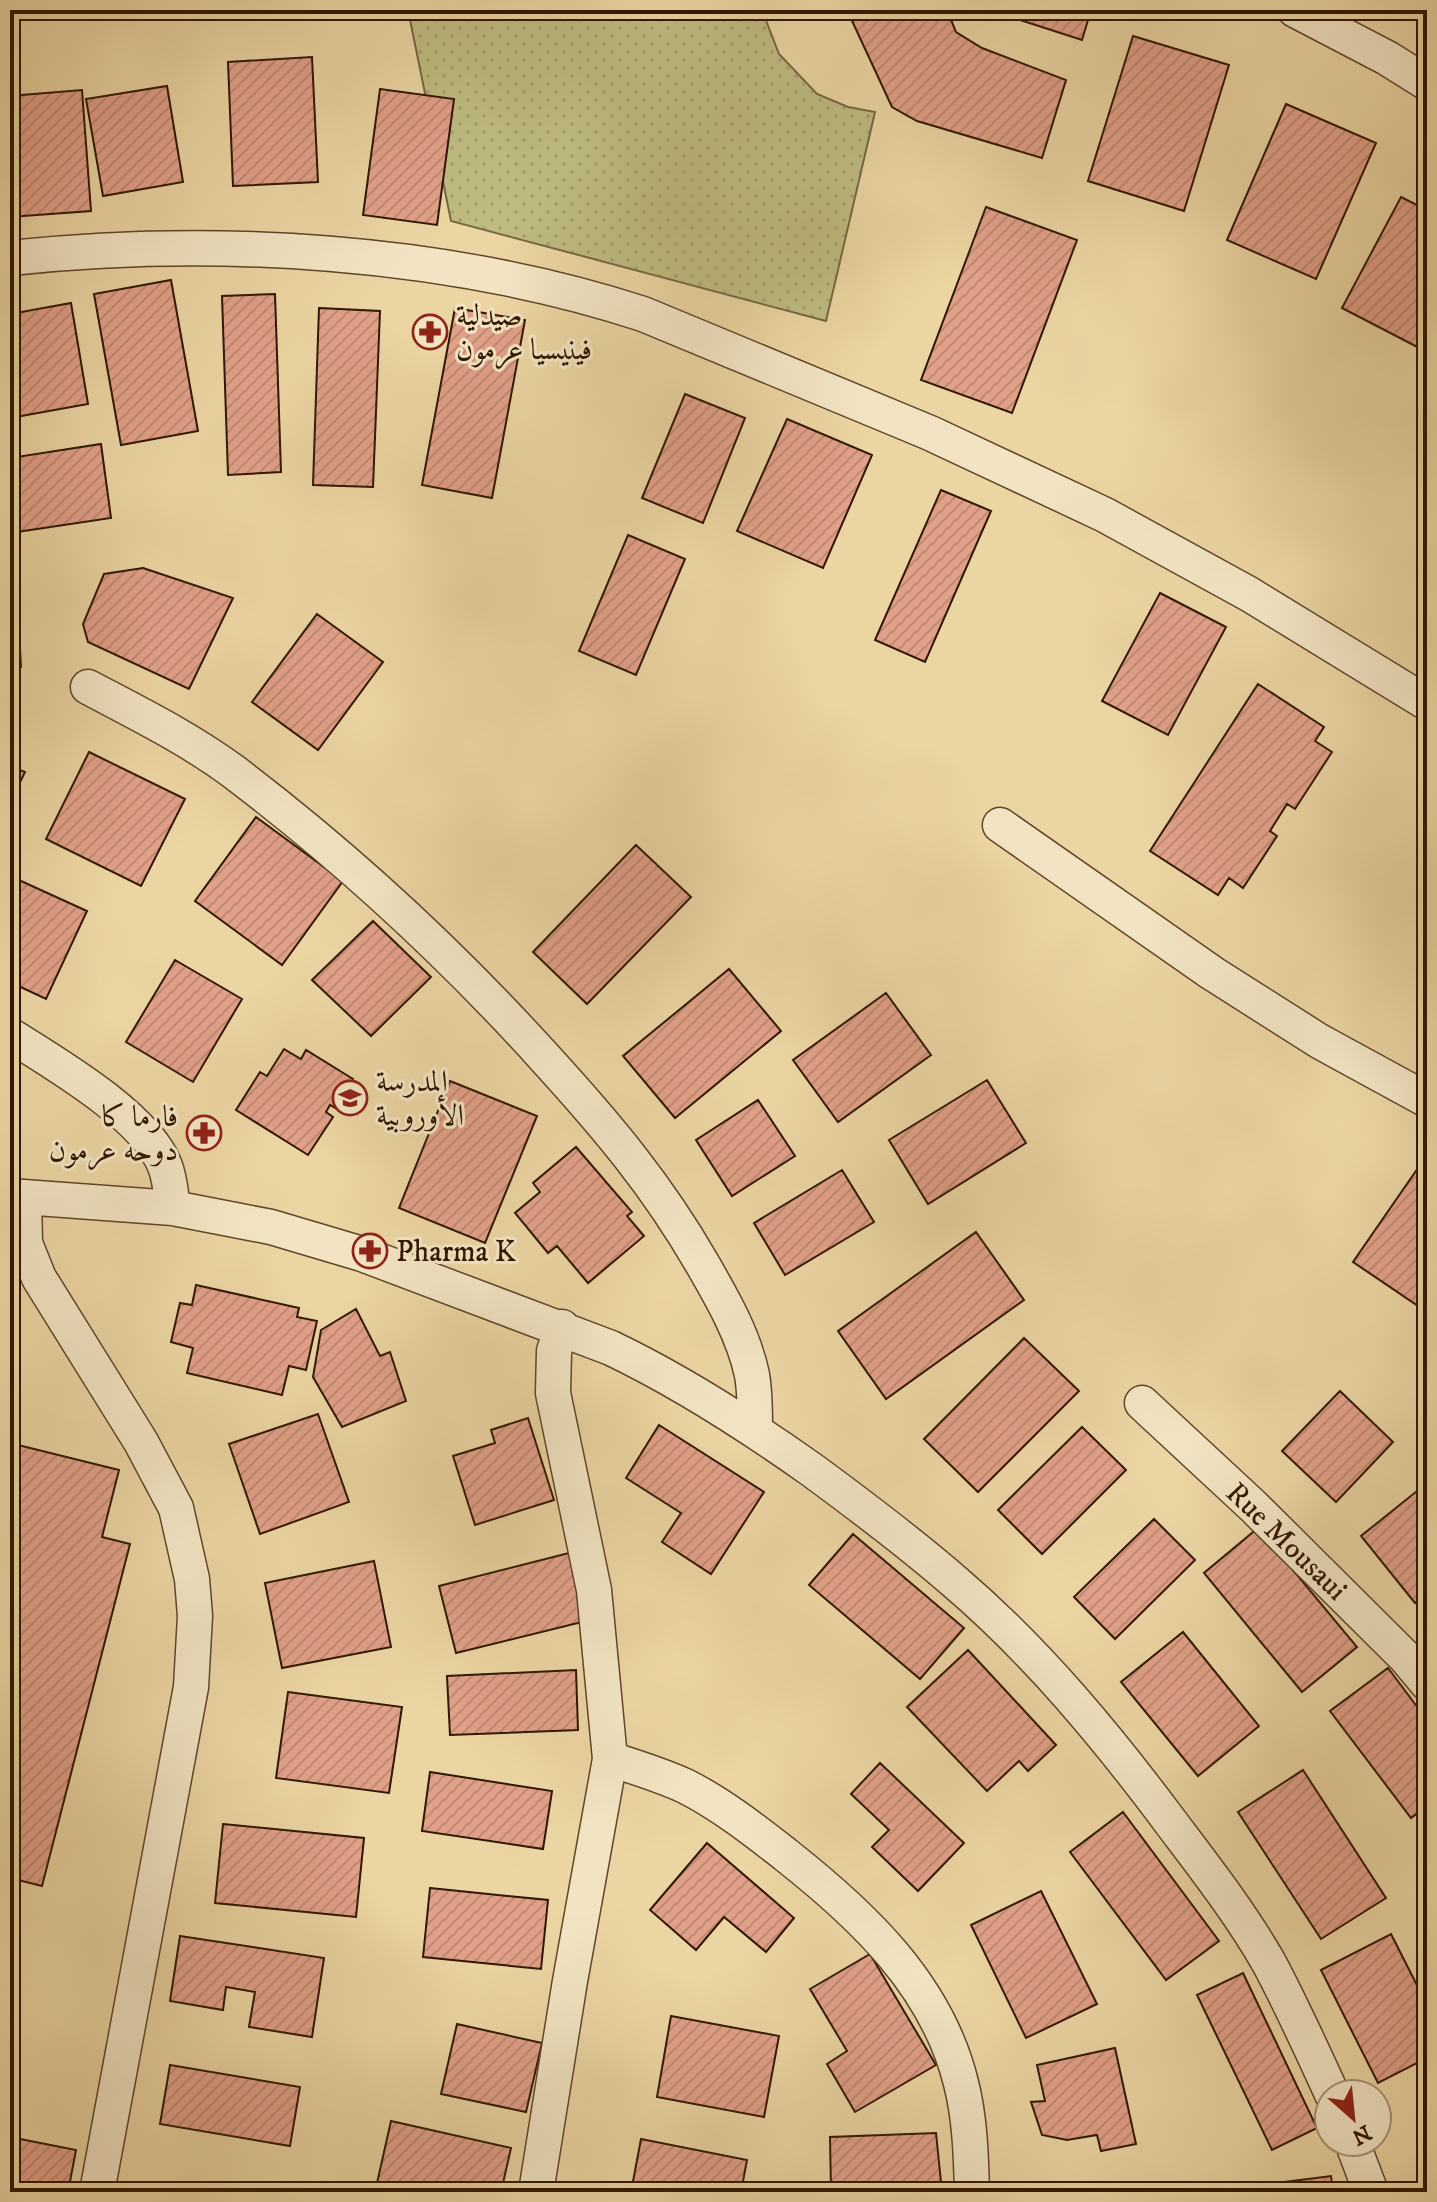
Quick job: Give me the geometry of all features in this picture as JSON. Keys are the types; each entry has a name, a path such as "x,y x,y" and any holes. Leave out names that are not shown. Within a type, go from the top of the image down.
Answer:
{"street":[{"path":"1295,10 1427,83"},
{"path":"10,258 156,248 314,253 473,273 606,302 643,314 930,433 1105,515 1290,618 1427,703"},
{"path":"88,687 175,733 233,771 376,889 497,1004 604,1122 664,1201 719,1295 744,1349 752,1376 755,1429"},
{"path":"1000,825 1282,1018 1427,1100"},
{"path":"10,1035 69,1073 137,1127 164,1163 173,1208"},
{"path":"97,2192 191,1687 195,1616 187,1553 176,1508 141,1442 34,1269 25,1243 17,1197 173,1208 312,1238 562,1327 648,1366 755,1429 957,1583 1077,1707 1133,1772 1224,1894 1267,1961 1325,2078"},
{"path":"536,2192 610,1759 594,1590 553,1393 554,1351 562,1327"},
{"name":"Rue Mousaui","path":"1142,1403 1253,1506 1406,1658 1427,1683"},
{"path":"610,1759 686,1787 741,1822 850,1909 901,1963 937,2020 961,2081 968,2118 972,2192"},
{"path":"1358,2158 1371,2192"}],"shaded area":[{"path":"408,10 762,10 779,54 817,94 848,107 875,112 826,321 451,221"}],"building":[{"path":"847,10 947,10 956,32 982,48 1066,80 1042,158 917,121 892,107"},
{"path":"1020,10 1091,10 1082,40 1017,19"},
{"path":"1133,36 1229,65 1184,211 1088,181"},
{"path":"312,57 318,182 233,186 228,62"},
{"path":"167,86 183,182 103,196 86,99"},
{"path":"380,89 454,99 437,225 363,215"},
{"path":"82,90 91,211 10,217 10,96"},
{"path":"1286,104 1376,143 1316,279 1227,240"},
{"path":"1401,197 1427,210 1427,352 1342,308"},
{"path":"986,207 1077,240 1012,413 921,380"},
{"path":"171,280 198,431 121,445 94,294"},
{"path":"275,294 281,472 228,475 222,296"},
{"path":"71,303 88,404 10,418 10,314"},
{"path":"319,308 380,311 373,487 313,485"},
{"path":"455,308 525,320 492,498 422,485"},
{"path":"685,394 745,418 703,523 642,498"},
{"path":"787,419 872,455 823,568 737,531"},
{"path":"101,444 111,518 10,533 10,458"},
{"path":"941,490 991,511 925,662 875,640"},
{"path":"628,535 685,559 636,675 579,651"},
{"path":"143,568 233,598 189,689 88,642 83,624 104,574"},
{"path":"16,575 21,667 10,667 10,576"},
{"path":"1160,593 1226,627 1168,735 1102,701"},
{"path":"317,614 383,662 318,750 252,702"},
{"path":"1258,684 1324,727 1315,741 1332,752 1295,809 1287,804 1270,831 1277,836 1243,888 1229,878 1218,895 1150,851"},
{"path":"89,752 185,799 141,886 46,839"},
{"path":"10,766 25,772 10,803"},
{"path":"256,817 343,881 282,965 195,901"},
{"path":"636,845 691,897 587,1004 533,952"},
{"path":"10,876 87,911 46,999 10,982"},
{"path":"373,921 431,977 371,1036 312,980"},
{"path":"175,960 242,999 193,1082 126,1042"},
{"path":"729,969 781,1031 675,1118 623,1056"},
{"path":"886,993 931,1055 838,1122 793,1060"},
{"path":"284,1049 301,1059 306,1050 353,1079 345,1092 350,1095 340,1111 330,1105 326,1112 333,1117 308,1155 236,1110 260,1072 267,1076"},
{"path":"987,1080 1026,1143 928,1204 889,1140"},
{"path":"450,1081 537,1116 485,1243 399,1208"},
{"path":"758,1100 795,1156 732,1196 696,1140"},
{"path":"576,1147 632,1212 627,1216 644,1236 588,1283 557,1246 548,1253 515,1213 540,1192 533,1183"},
{"path":"1427,1155 1427,1312 1353,1262"},
{"path":"842,1170 874,1222 785,1275 754,1223"},
{"path":"976,1232 1024,1300 886,1399 838,1331"},
{"path":"196,1285 299,1308 297,1317 317,1321 306,1370 289,1366 282,1395 187,1373 193,1348 171,1342 180,1303 192,1305"},
{"path":"356,1309 380,1356 390,1352 406,1401 342,1427 313,1377 321,1330"},
{"path":"1024,1338 1079,1391 978,1492 924,1439"},
{"path":"1340,1391 1393,1442 1336,1502 1282,1451"},
{"path":"318,1414 349,1502 260,1534 229,1444"},
{"path":"528,1418 554,1500 475,1525 453,1456 495,1443 491,1430"},
{"path":"659,1425 764,1492 711,1574 662,1542 681,1513 626,1478"},
{"path":"1082,1427 1126,1470 1042,1554 998,1510"},
{"path":"10,1443 119,1470 102,1537 130,1544 42,1886 18,1880 10,1910"},
{"path":"1427,1483 1427,1593 1415,1603 1361,1536"},
{"path":"1154,1519 1195,1560 1115,1639 1074,1597"},
{"path":"1258,1528 1357,1647 1302,1692 1204,1573"},
{"path":"853,1534 964,1628 920,1679 809,1585"},
{"path":"573,1552 590,1620 456,1653 439,1586"},
{"path":"374,1561 391,1647 282,1668 265,1583"},
{"path":"1183,1632 1259,1726 1198,1776 1121,1682"},
{"path":"968,1650 1056,1745 1028,1771 1019,1761 987,1791 907,1707"},
{"path":"1388,1668 1427,1720 1427,1806 1411,1818 1330,1711"},
{"path":"576,1670 578,1730 450,1735 447,1676"},
{"path":"288,1692 402,1707 389,1793 276,1778"},
{"path":"880,1763 964,1843 918,1891 872,1847 889,1830 851,1794"},
{"path":"1303,1770 1386,1898 1321,1939 1238,1812"},
{"path":"430,1772 552,1791 543,1849 422,1831"},
{"path":"1123,1812 1219,1941 1166,1980 1070,1852"},
{"path":"223,1824 364,1838 356,1917 215,1903"},
{"path":"707,1843 794,1918 766,1952 724,1917 696,1950 650,1910"},
{"path":"430,1888 548,1900 541,1969 423,1957"},
{"path":"1041,1891 1097,2004 1026,2038 971,1925"},
{"path":"1391,1934 1427,2005 1427,2058 1388,2078 1375,2078 1321,1970"},
{"path":"180,1936 324,1958 312,2037 249,2027 255,1992 226,1987 223,2010 170,2001"},
{"path":"870,1954 936,2065 855,2112 827,2064 847,2051 810,1989"},
{"path":"1243,1973 1313,2120 1313,2130 1272,2150 1197,1995"},
{"path":"671,2016 779,2036 764,2117 657,2097"},
{"path":"457,2024 542,2043 526,2112 441,2094"},
{"path":"1115,2048 1136,2144 1101,2151 1097,2135 1067,2140 1042,2135 1031,2102 1045,2101 1037,2065"},
{"path":"170,2065 300,2087 290,2146 160,2124"},
{"path":"391,2121 511,2148 501,2192 375,2192"},
{"path":"936,2133 942,2192 831,2192 830,2137"},
{"path":"10,2137 76,2150 68,2192 10,2192"},
{"path":"641,2139 747,2160 741,2192 631,2192"},
{"path":"1331,2176 1333,2192 1222,2192 1222,2190"}],"place":[{"name":"صيدلية فينيسيا عرمون","path":"430,332"},
{"name":"المدرسة الأوروبية","path":"350,1098"},
{"name":"فارما كا دوحه عرمون","path":"204,1133"},
{"name":"Pharma K","path":"370,1251"}]}
